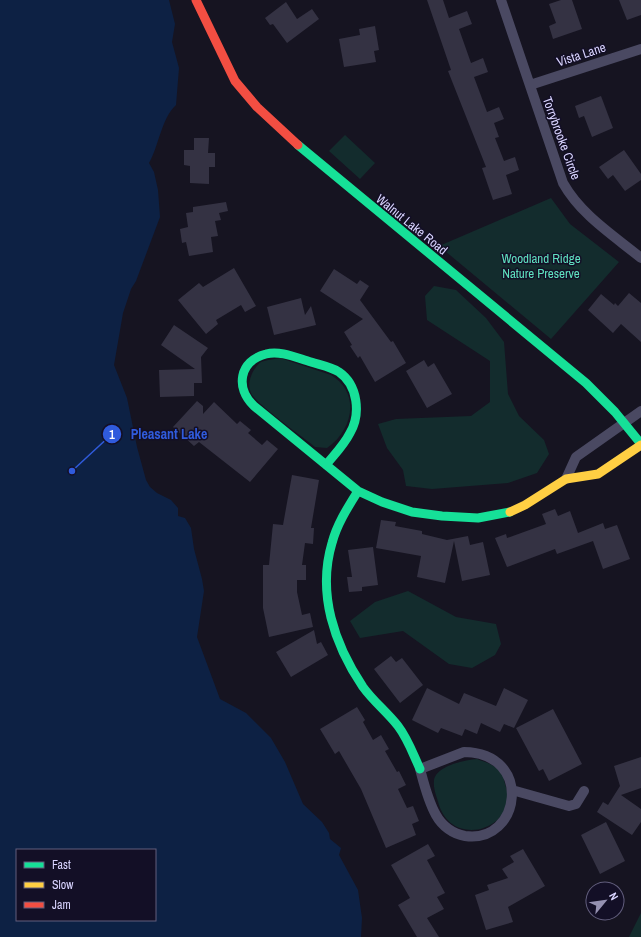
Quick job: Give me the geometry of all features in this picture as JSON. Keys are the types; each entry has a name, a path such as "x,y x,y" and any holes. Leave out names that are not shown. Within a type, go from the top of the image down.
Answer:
{"street":[{"name":"Walnut Lake Road","path":"196,0 234,81 257,107 318,164 609,403 626,422 641,444"},
{"name":"Torrybrooke Circle","path":"501,0 552,156 563,183 573,200 591,218 641,258"},
{"name":"Vista Lane","path":"530,85 641,48"},
{"path":"326,464 352,431 357,410 356,399 351,386 340,373 324,365 275,353 266,354 256,358 249,364 242,379 244,395 259,411 358,491 382,502 412,512 442,516 478,518 504,514 525,505 566,479 598,474 641,444"},
{"path":"566,479 576,458 641,411"},
{"path":"358,491 344,512 334,535 325,564 330,620 344,652 364,686 377,704 400,730 420,768 436,815 444,826 456,835 471,837 485,834 497,827 506,817 511,804 512,790 509,777 501,766 490,757 477,752 464,752 420,768"},
{"path":"512,790 570,806 576,804 584,791"}],"green space":[{"path":"345,135 375,163 360,179 329,151"},
{"name":"Woodland Ridge Nature Preserve","path":"551,198 570,224 619,262 551,339 439,246"},
{"path":"434,286 456,290 486,318 504,342 508,394 519,416 544,440 549,454 537,473 508,483 432,489 406,486 403,470 387,448 378,424 396,419 471,416 490,402 490,361 427,320 425,296"},
{"path":"280,358 331,375 341,383 347,391 350,401 348,422 343,432 327,448 315,447 261,405 251,393 249,385 251,376 258,365 263,361"},
{"path":"408,591 456,617 496,624 501,644 495,655 472,668 449,664 403,631 360,638 350,621 375,602"},
{"path":"477,759 493,766 501,772 505,784 507,799 504,812 495,822 484,828 471,830 458,827 447,819 439,805 434,781 439,771 458,762"},
{"path":"641,913 641,937 629,937"}],"water":[{"path":"0,0 169,0 175,24 172,42 179,68 176,105 167,118 149,163 154,172 158,190 160,217 123,313 114,365 127,398 137,447 146,480 150,487 157,493 171,500 178,508 178,516 185,518 191,528 194,549 204,591 197,637 220,699 246,713 271,738 285,762 303,804 322,822 329,833 330,839 341,848 339,855 358,890 362,918 361,937 0,937"}],"building":[{"path":"427,0 443,0 449,18 467,11 472,24 459,29 471,63 483,58 488,72 474,77 487,112 499,107 504,119 494,123 499,137 495,138 504,161 515,157 519,170 506,175 512,194 493,200 482,168 486,167 448,71 451,70"},
{"path":"561,0 572,0 582,29 553,39 549,26 556,23 549,4"},
{"path":"619,0 641,0 641,15 627,20"},
{"path":"286,2 297,19 312,9 319,19 287,43 273,24 270,25 265,18"},
{"path":"375,26 379,50 374,51 376,62 344,67 339,39 360,35 359,29"},
{"path":"601,96 613,128 592,137 584,116 579,118 575,106"},
{"path":"194,138 209,138 208,153 215,153 215,167 209,167 209,184 190,183 190,166 184,165 184,150 194,150"},
{"path":"624,150 641,174 641,180 625,191 613,175 608,179 599,167"},
{"path":"226,202 228,211 219,213 221,220 215,221 218,236 211,237 213,252 189,256 186,242 182,243 180,229 188,227 186,213 193,212 193,207"},
{"path":"234,268 256,306 245,312 241,305 216,320 218,324 206,334 178,300 199,283 203,287"},
{"path":"334,269 357,284 360,280 369,286 360,300 391,342 393,341 406,363 375,382 360,356 358,358 350,346 352,345 344,332 363,319 320,291"},
{"path":"629,293 641,303 641,342 621,324 613,333 588,310 601,294 614,305 615,303 618,306"},
{"path":"301,298 305,315 311,306 316,325 274,335 267,307"},
{"path":"174,325 208,348 201,357 202,383 194,383 194,396 160,397 159,370 195,369 161,345"},
{"path":"424,360 428,367 434,363 452,394 427,408 406,371"},
{"path":"197,401 203,406 203,414 214,402 237,424 240,421 251,430 248,433 262,445 267,440 278,449 250,482 199,442 194,446 173,427"},
{"path":"292,475 319,480 311,528 314,528 313,544 305,543 302,565 306,565 306,580 297,580 297,592 302,615 310,613 313,627 269,637 263,608 263,565 269,565 273,524 283,525"},
{"path":"555,509 558,516 570,511 578,533 603,523 605,529 617,525 630,559 603,569 593,541 557,554 555,549 507,567 495,538 506,534 507,538 546,524 542,514"},
{"path":"381,520 396,522 395,526 422,531 422,534 447,540 468,536 470,545 483,542 490,575 462,581 454,541 445,583 417,577 421,556 376,548"},
{"path":"373,547 378,585 362,587 362,591 349,592 347,577 352,577 348,550"},
{"path":"314,630 317,644 321,642 328,655 291,677 276,652"},
{"path":"391,656 396,662 402,658 423,685 400,703 374,669"},
{"path":"427,688 459,704 464,693 496,706 504,688 528,700 514,728 504,724 500,732 481,723 477,734 465,729 462,736 441,728 438,733 412,720"},
{"path":"357,707 365,720 363,722 373,740 381,735 389,749 385,751 397,772 399,771 406,785 398,789 407,808 413,806 419,821 412,824 416,835 386,848 361,789 339,751 335,754 320,729"},
{"path":"553,709 582,764 549,781 543,769 539,771 516,728"},
{"path":"641,757 641,788 621,795 641,809 641,822 632,835 597,812 603,802 608,805 620,786 614,766"},
{"path":"606,822 625,861 600,874 581,835"},
{"path":"428,844 435,856 427,860 445,893 437,897 444,909 427,918 439,937 417,937 398,905 410,898 391,865"},
{"path":"523,849 545,886 508,907 513,922 486,930 475,895 489,890 487,885 508,878 502,869 514,862 510,856"}],"traffic: fast":[{"path":"298,145 586,383 615,412 641,444"},
{"path":"326,465 329,461 339,450 345,442 356,417 356,400 350,384 336,370 294,357 271,353 257,358 245,369 243,376 242,383 248,399 254,406 358,491 382,502 412,512 442,516 478,518 510,512"},
{"path":"358,491 343,516 332,543 326,581 331,618 336,636 353,671 367,692 402,731 420,769"}],"traffic: slow":[{"path":"510,512 525,505 566,479 598,474 641,445"}],"traffic: jam":[{"path":"196,0 235,81 257,107 298,145"}],"place":[{"name":"Pleasant Lake","path":"72,471"}]}
